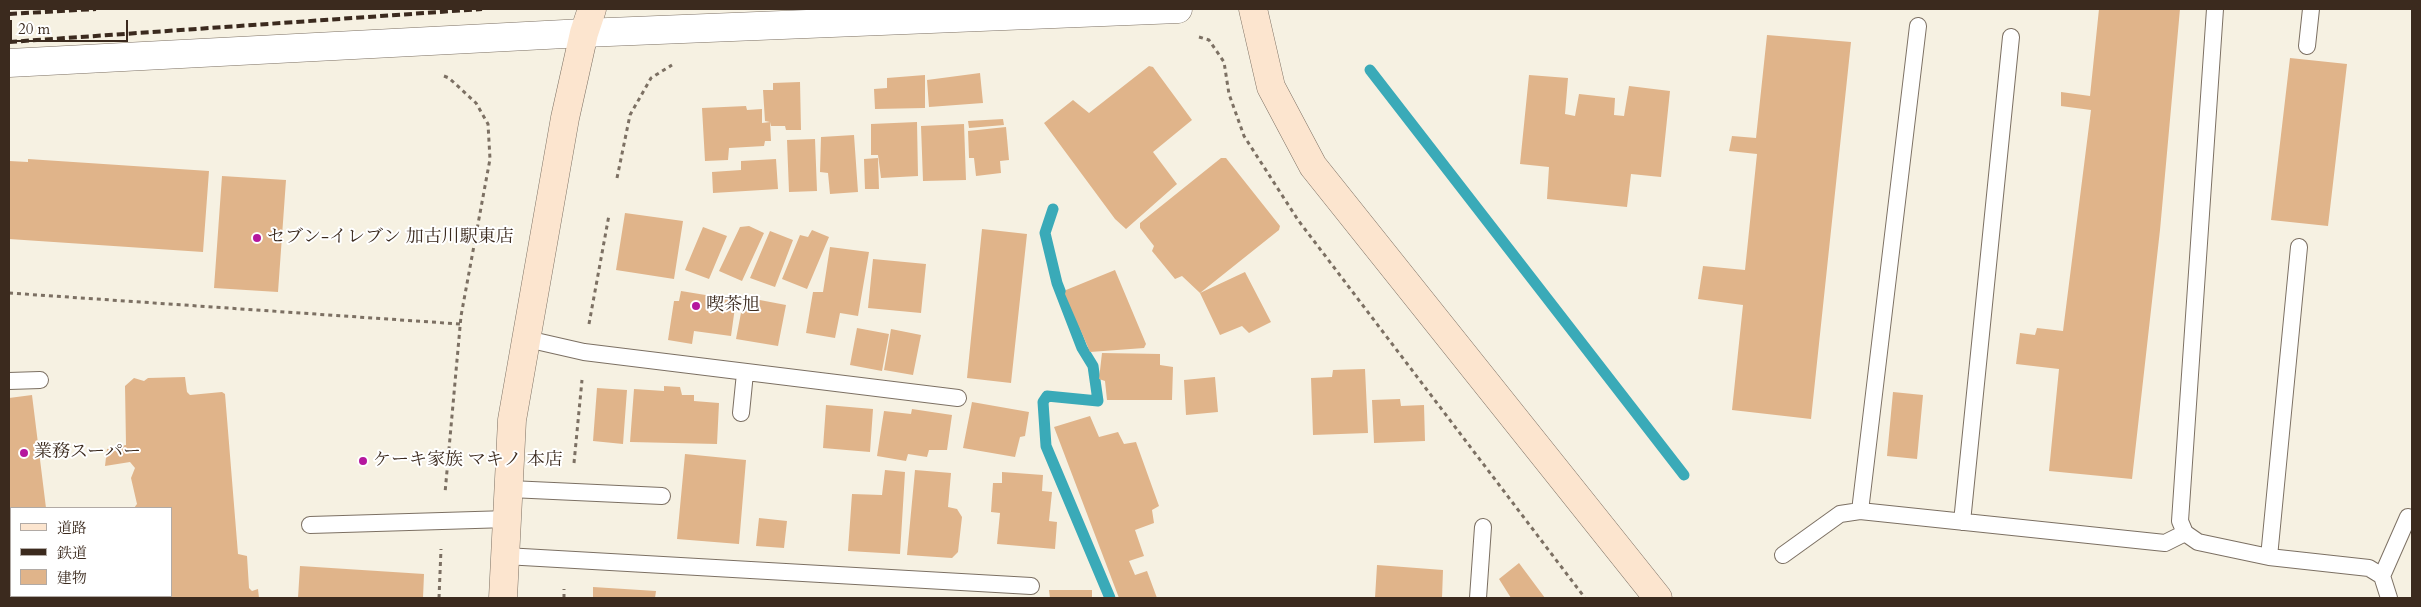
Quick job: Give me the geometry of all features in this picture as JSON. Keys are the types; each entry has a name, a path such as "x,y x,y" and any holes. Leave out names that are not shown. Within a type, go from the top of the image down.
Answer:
{"street":[{"path":"9,63 588,21 1178,9"},
{"path":"1253,9 1271,87 1312,166 1658,598"},
{"path":"503,598 512,420 565,118 588,21"}],"lane":[{"path":"2216,9 2180,521 2185,533 2198,542 2269,557 2369,568 2382,576 2389,598"},
{"path":"2307,46 2311,9"},
{"path":"1860,511 1918,26"},
{"path":"1962,522 2011,37"},
{"path":"2269,557 2299,247"},
{"path":"527,339 584,352 958,398"},
{"path":"741,413 745,373"},
{"path":"9,381 40,380"},
{"path":"510,489 662,496"},
{"path":"1783,555 1840,514 1860,511 2165,543 2185,533"},
{"path":"2382,576 2408,517"},
{"path":"310,526 508,519"},
{"path":"1478,598 1484,528"},
{"path":"505,556 1031,586"}],"path":[{"path":"1191,35 1209,40 1224,62 1229,94 1244,136 1298,220 1585,598"},
{"path":"617,178 630,115 651,78 678,61"},
{"path":"439,598 442,521 460,324 490,159 488,124 476,103 449,78 440,75"},
{"path":"572,492 584,352 609,215"},
{"path":"9,293 460,324"}],"building":[{"path":"2099,9 2180,9 2160,230 2132,479 2049,471 2059,369 2016,364 2020,333 2035,335 2037,328 2063,331 2091,110 2061,106 2061,92 2090,96"},
{"path":"1767,35 1851,42 1811,419 1732,410 1743,305 1698,299 1703,266 1745,270 1757,154 1729,151 1732,136 1756,138"},
{"path":"2290,58 2347,64 2328,226 2271,220"},
{"path":"1149,66 1153,67 1192,120 1153,152 1177,184 1126,229 1115,219 1044,123 1073,100 1089,113"},
{"path":"980,73 983,103 929,107 927,80"},
{"path":"925,75 925,108 875,109 874,89 887,88 887,78"},
{"path":"1529,75 1568,78 1565,114 1575,116 1579,94 1615,98 1614,115 1624,116 1629,86 1670,91 1661,177 1631,174 1627,207 1547,199 1549,167 1520,164"},
{"path":"800,82 801,130 786,130 785,126 771,126 770,122 765,121 763,90 773,90 773,83"},
{"path":"746,106 747,110 762,109 762,123 770,122 771,141 765,141 764,146 729,148 728,160 705,161 702,108"},
{"path":"1003,119 1004,125 969,128 968,121"},
{"path":"917,122 918,176 881,178 878,155 871,155 871,124"},
{"path":"964,124 966,180 923,181 921,126"},
{"path":"1006,127 1009,160 1000,161 1001,173 976,176 974,158 969,158 968,131"},
{"path":"854,135 858,192 830,194 828,173 820,172 821,137"},
{"path":"815,139 817,191 789,192 787,140"},
{"path":"878,158 879,189 865,189 864,159"},
{"path":"1221,158 1226,158 1280,226 1279,230 1200,293 1182,276 1175,279 1152,251 1154,246 1140,228 1140,223"},
{"path":"28,159 209,171 203,252 9,239 9,161 28,162"},
{"path":"776,159 778,189 713,193 712,172 741,170 741,161"},
{"path":"222,176 286,180 278,292 214,288"},
{"path":"625,213 683,221 674,279 616,270"},
{"path":"749,226 764,233 742,281 719,271 740,227"},
{"path":"703,227 727,236 709,279 685,270"},
{"path":"982,229 1027,234 1011,383 967,378"},
{"path":"812,230 829,237 807,289 782,279 800,235 808,237"},
{"path":"770,231 793,240 775,287 750,278"},
{"path":"830,247 869,252 858,316 840,313 835,338 806,333 813,292 823,292"},
{"path":"873,259 926,264 921,313 868,308"},
{"path":"1115,270 1146,344 1144,348 1090,352 1065,294 1066,290"},
{"path":"1245,272 1271,322 1249,333 1242,326 1220,335 1200,293"},
{"path":"681,291 736,300 731,336 694,331 692,344 668,340 674,301 679,301"},
{"path":"744,297 786,305 778,346 736,339"},
{"path":"857,328 889,334 882,371 850,365"},
{"path":"891,329 921,335 913,375 884,370"},
{"path":"1102,353 1160,354 1160,365 1173,367 1172,400 1107,400 1105,381 1099,379"},
{"path":"1365,369 1368,433 1313,435 1311,378 1332,377 1333,370"},
{"path":"185,377 187,392 190,395 222,392 225,394 238,554 247,556 249,588 252,591 258,589 259,598 145,598 172,597 172,507 135,507 137,504 131,478 135,468 130,462 105,466 107,449 126,445 125,386 134,378 144,381 148,378"},
{"path":"1215,377 1218,412 1186,415 1184,380"},
{"path":"664,386 680,387 682,395 694,395 694,401 719,403 717,444 630,442 634,389 664,391"},
{"path":"597,388 627,390 623,444 593,441"},
{"path":"1893,392 1923,395 1917,459 1887,456"},
{"name":"業務スーパー","path":"32,395 46,507 10,507 10,555 9,555 9,398"},
{"path":"1400,399 1401,406 1424,405 1425,441 1374,443 1372,400"},
{"path":"972,402 1029,412 1025,436 1020,437 1015,457 963,448"},
{"path":"826,405 873,409 870,452 823,448"},
{"path":"912,409 952,415 947,450 929,450 927,457 908,454 906,461 877,456 884,411 911,414"},
{"path":"1090,416 1099,437 1118,432 1124,444 1136,442 1159,506 1152,510 1154,523 1135,530 1144,556 1129,561 1135,575 1147,571 1157,598 1119,598 1054,427"},
{"path":"685,454 746,460 739,544 677,539"},
{"path":"885,470 905,472 900,554 848,551 852,494 882,495"},
{"path":"915,470 951,473 948,507 957,509 962,517 958,552 952,558 907,555"},
{"path":"1002,472 1043,475 1042,491 1052,492 1049,521 1057,522 1055,549 997,544 1000,513 991,512 993,483 1002,483"},
{"path":"759,518 787,521 784,548 756,546"},
{"path":"1519,563 1545,598 1511,598 1499,579"},
{"path":"1377,565 1443,570 1442,598 1375,598"},
{"path":"300,566 424,574 423,598 298,598"},
{"path":"593,587 656,591 655,598 593,598"},
{"path":"1049,590 1092,590 1092,598 1050,598"}],"waterway":[{"path":"1370,70 1684,475"},
{"path":"1053,209 1045,233 1057,283 1082,348 1093,366 1098,401 1047,396 1043,402 1046,446 1110,598"}],"railway":[{"path":"9,14 96,9"},
{"path":"9,42 482,9"}],"place":[{"name":"セブン-イレブン 加古川駅東店","path":"257,238"},
{"name":"喫茶旭","path":"696,306"},
{"name":"業務スーパー","path":"24,453"},
{"name":"ケーキ家族 マキノ 本店","path":"363,461"}]}
